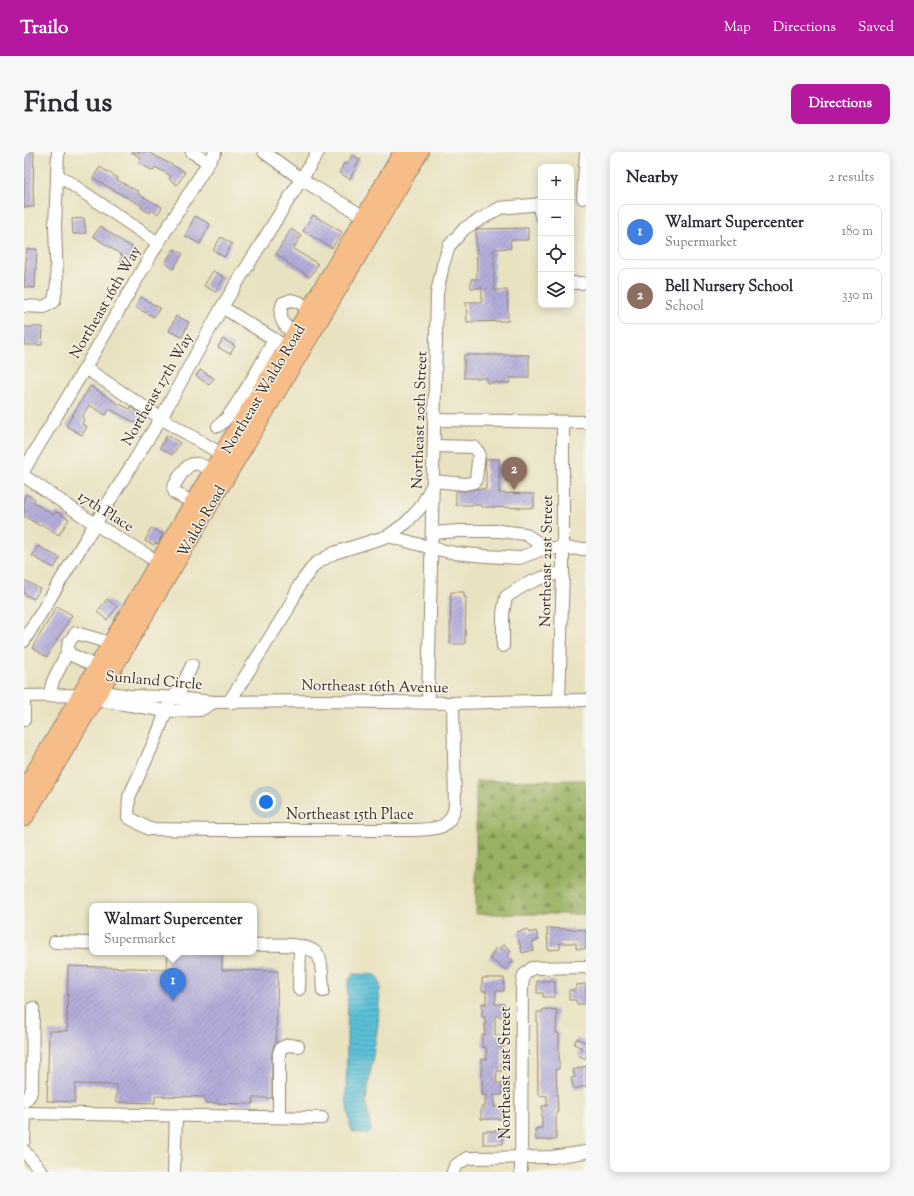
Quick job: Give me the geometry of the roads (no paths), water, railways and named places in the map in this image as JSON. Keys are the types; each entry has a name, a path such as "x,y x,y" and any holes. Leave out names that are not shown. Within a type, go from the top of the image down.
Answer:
{"highway":[{"name":"Northeast Waldo Road","path":"371,221 403,152"},
{"name":"Northeast Waldo Road","path":"289,344 310,310 419,152"},
{"name":"Waldo Road","path":"24,791 92,695 153,600 166,567 213,498 229,458 289,344 371,221"},
{"name":"Northeast Waldo Road","path":"123,625 166,567 194,503 213,471 229,458"},
{"name":"Waldo Road","path":"24,817 92,695 97,669 123,625"}],"street":[{"path":"24,306 44,306 54,301 56,283 55,226 58,152"},
{"path":"192,152 208,162"},
{"name":"Northeast 16th Way","path":"24,470 158,243 215,152"},
{"path":"264,152 301,180 371,221"},
{"name":"Northeast 17th Way","path":"24,641 162,418 222,306 318,152"},
{"path":"580,198 586,152"},
{"path":"58,175 158,243"},
{"name":"Northeast 20th Street","path":"428,702 437,293 443,265 449,246 465,228 500,208 538,208"},
{"path":"289,344 287,328 280,319 283,303 291,300 299,302 310,310"},
{"path":"222,306 289,344"},
{"path":"218,426 230,414 252,380 289,344"},
{"path":"85,368 162,418 229,458"},
{"path":"435,420 586,422"},
{"name":"Northeast 21st Street","path":"559,700 563,572 564,422"},
{"path":"229,702 285,615 300,584 315,564 334,553 388,536 406,523 420,508 433,483 465,484 474,482 476,479 479,453 474,447 434,446"},
{"path":"194,503 174,493 173,488 187,468 193,464 200,464 213,471"},
{"name":"17th Place","path":"24,476 95,524 166,567"},
{"path":"432,534 459,531 500,531 525,534 546,548"},
{"path":"388,536 455,553 519,558 546,548 586,549"},
{"path":"503,646 503,613 506,597 519,587 536,579 563,572"},
{"path":"49,696 52,681 67,653 69,642 76,633 111,644"},
{"path":"67,653 87,662 97,669"},
{"path":"166,711 171,698 180,691 192,666"},
{"path":"24,720 24,696 92,695"},
{"name":"Sunland Circle","path":"92,695 171,698 214,702"},
{"name":"Sunland Circle","path":"92,695 166,711"},
{"name":"Northeast 16th Avenue","path":"166,711 200,710 214,702 316,701 454,703 586,700"},
{"name":"Northeast 15th Place","path":"166,711 129,797 128,817 149,829 431,829 444,826 452,818 455,807 454,703"},
{"path":"55,942 89,943"},
{"path":"257,945 300,946 312,949 319,956 324,991"},
{"path":"299,990 300,946"},
{"name":"Northeast 21st Street","path":"521,1172 522,985 524,975 532,968 586,967"},
{"path":"24,1140 24,1100 30,1095 32,1088 33,1008"},
{"path":"279,1117 279,1053 281,1048 288,1045 298,1046"},
{"path":"25,1113 322,1118"},
{"path":"174,1172 176,1116"},
{"path":"24,1151 42,1172"},
{"path":"453,1172 455,1166 467,1158 552,1157 586,1152"}],"water":[{"path":"353,974 376,975 380,985 378,1024 366,1101 371,1131 366,1134 351,1131 346,1098 348,982"}],"place":[{"name":"Bell Nursery School","path":"514,490"},
{"name":"Walmart Supercenter","path":"173,1001"}]}
